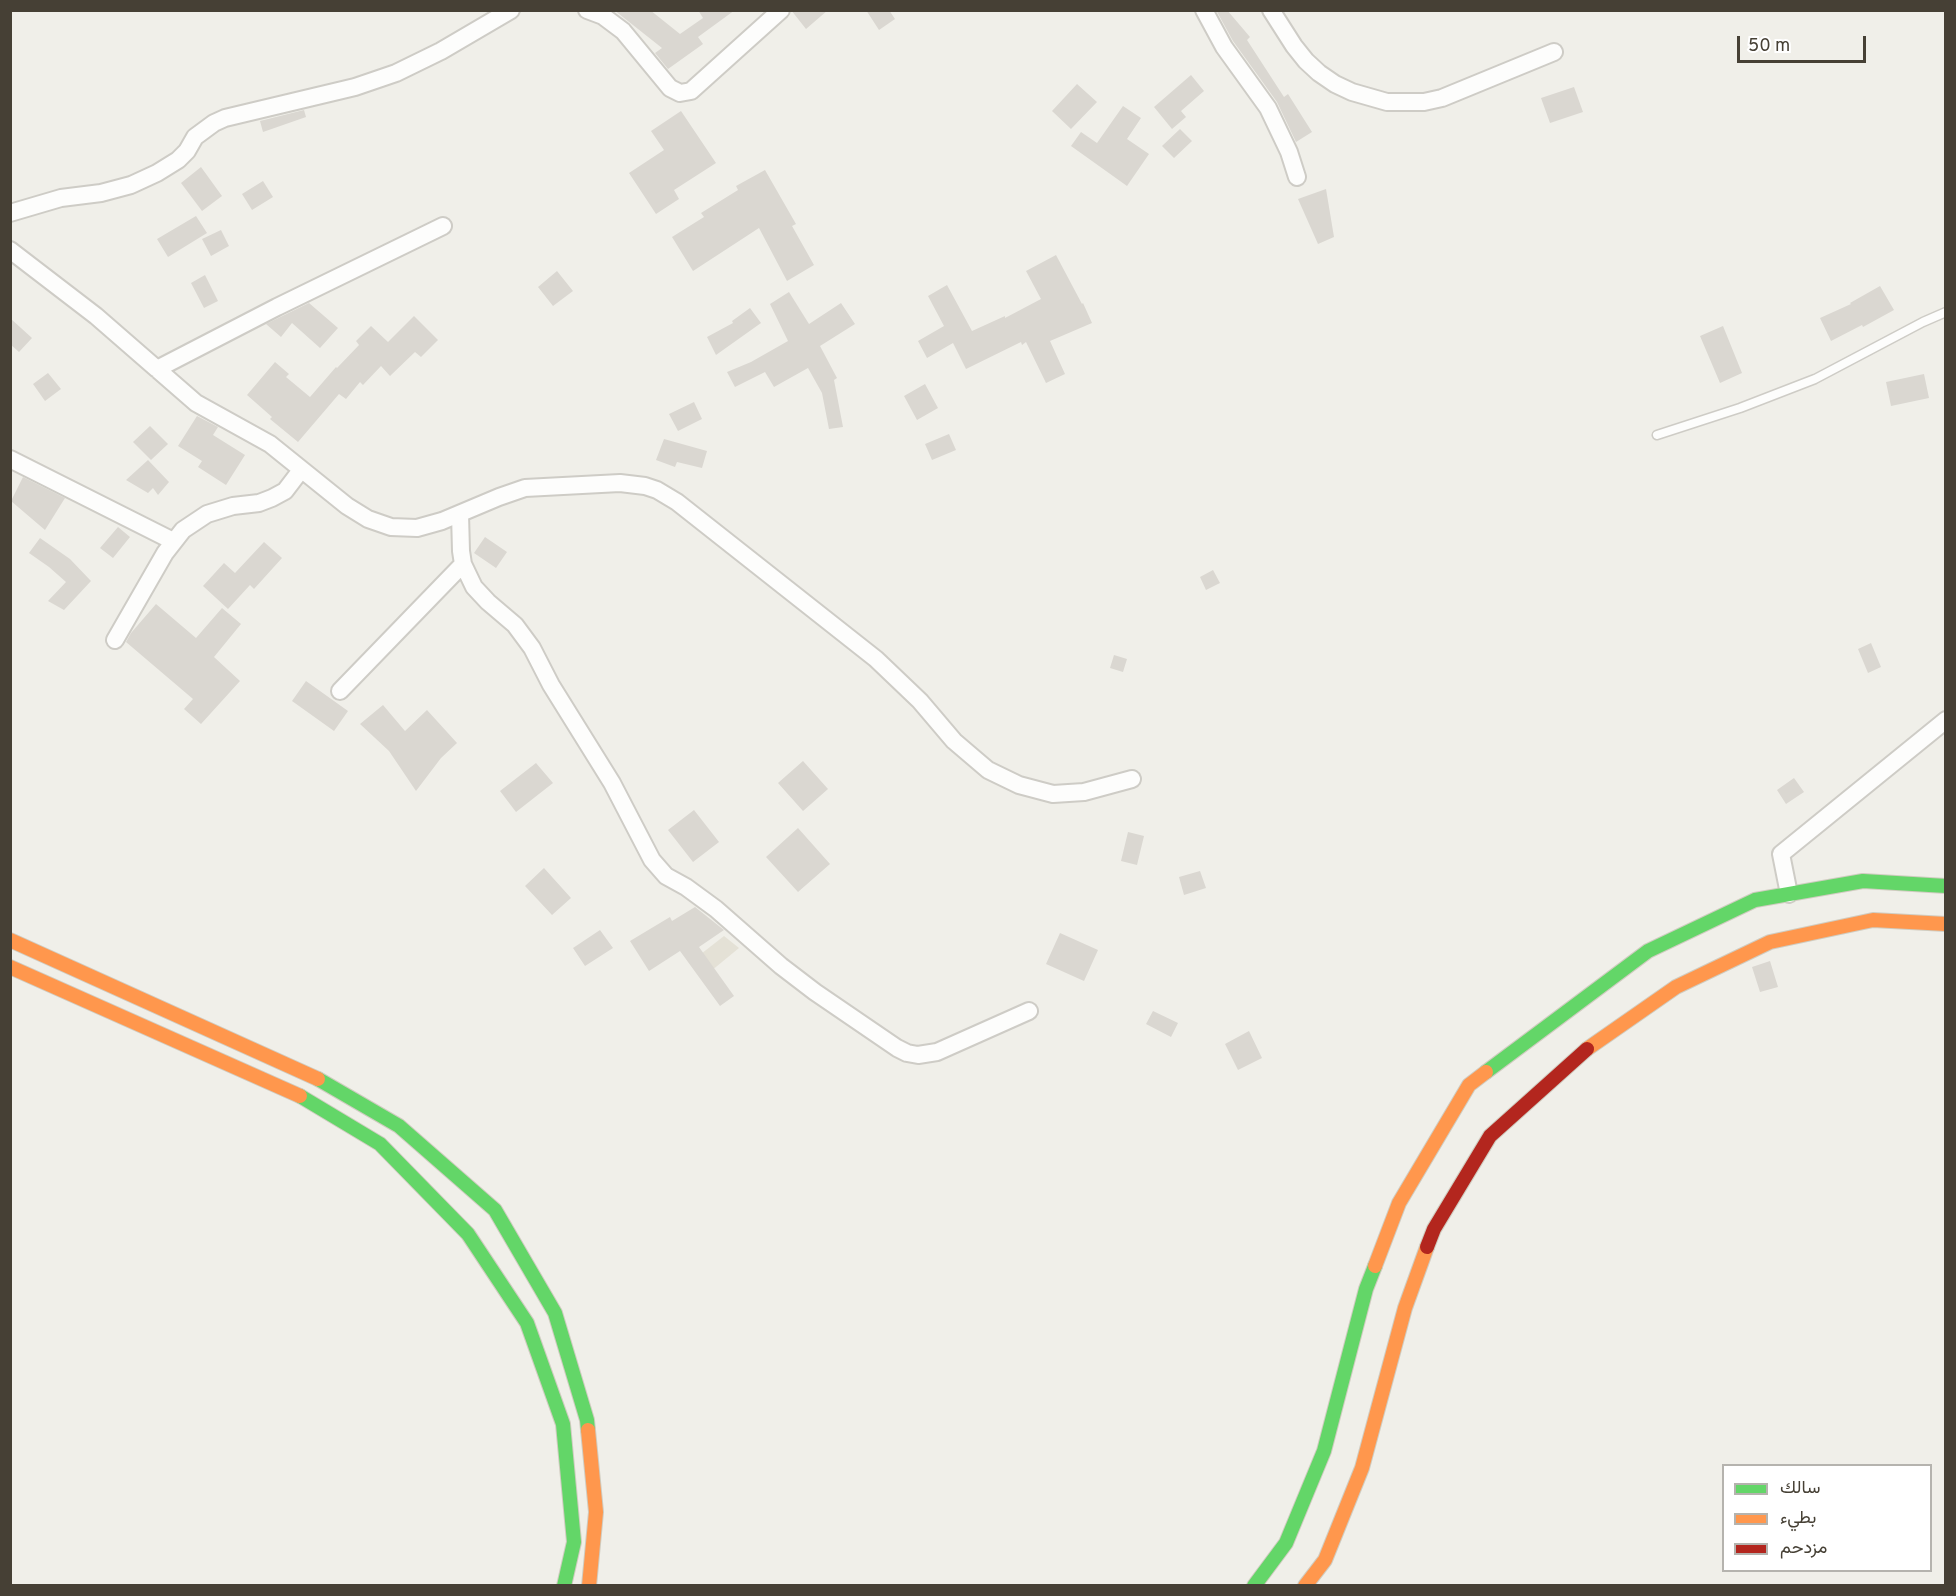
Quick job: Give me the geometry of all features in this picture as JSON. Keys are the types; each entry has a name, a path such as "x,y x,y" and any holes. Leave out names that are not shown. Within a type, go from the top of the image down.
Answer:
{"main road":[{"path":"1254,1586 1286,1543 1324,1451 1366,1289 1399,1203 1469,1085 1647,951 1755,900 1863,881 1946,886"},
{"path":"1305,1586 1325,1560 1362,1468 1405,1308 1434,1229 1490,1136 1584,1051 1676,987 1770,942 1874,920 1946,924"},
{"path":"10,940 309,1074 399,1126 495,1210 524,1289 527,1323 563,1424 574,1542 564,1586"},
{"path":"10,966 297,1095 380,1144 524,1289 555,1313 587,1420 596,1512 589,1586"}],"street":[{"path":"586,10 603,16 623,31 670,88 680,93 691,91 781,10"},
{"path":"1204,10 1224,47 1268,108 1289,152 1297,177"},
{"path":"1271,10 1294,46 1319,73 1352,92 1387,102 1424,102 1442,98 1554,52"},
{"path":"10,213 61,198 101,193 131,185 178,160 187,151 195,137 214,123 225,118 380,79 433,55 510,11"},
{"path":"157,369 443,226"},
{"path":"10,250 96,316 204,409 270,444 357,514 379,524 398,528 417,528 460,514 512,492 539,486 620,483 657,490 677,502 876,659 920,701 965,752 988,770 1019,785 1053,794 1084,792 1132,779"},
{"path":"10,459 173,541"},
{"path":"115,640 165,553 183,530 207,514 272,498 285,491 301,470"},
{"path":"460,514 461,551 471,581 480,595 515,625 532,648 551,685 612,783 652,860 666,876 686,887 716,909 747,938 815,992 907,1053 918,1055 937,1052 1029,1011"},
{"path":"340,691 464,564"},
{"path":"1789,894 1781,854 1946,720"}],"lane":[{"path":"1657,435 1740,408 1815,379 1946,312"}],"shaded area":[{"path":"724,936 739,948 705,976 692,961"}],"building":[{"path":"614,10 650,10 680,34 703,18 698,10 735,10 698,37 703,44 668,69 655,53 662,48"},
{"path":"791,10 828,10 806,29"},
{"path":"866,10 889,10 895,19 879,30"},
{"path":"1216,10 1227,10 1250,37 1247,40 1284,97 1288,94 1312,132 1296,142 1277,102 1233,41"},
{"path":"1191,75 1204,91 1181,111 1186,117 1172,129 1154,107"},
{"path":"1077,84 1097,102 1071,129 1052,111"},
{"path":"1574,87 1583,112 1550,123 1541,98"},
{"path":"1123,106 1141,118 1127,139 1149,154 1127,186 1071,146 1081,132 1097,143"},
{"path":"304,110 306,117 263,132 260,121"},
{"path":"681,111 716,163 674,190 679,199 656,214 629,173 664,150 651,131"},
{"path":"1180,129 1192,141 1174,158 1162,146"},
{"path":"201,167 222,196 202,211 181,183"},
{"path":"765,170 796,224 792,226 814,265 787,281 759,228 693,271 672,237 704,217 701,213 738,190 736,186"},
{"path":"263,181 273,197 252,210 242,194"},
{"path":"1326,189 1334,237 1318,244 1298,199"},
{"path":"196,216 207,233 168,257 157,239"},
{"path":"221,230 229,246 211,256 202,239"},
{"path":"1056,255 1092,323 1050,341 1065,374 1046,383 1026,342 1022,345 1021,342 966,369 953,343 927,358 918,341 944,326 928,296 947,285 972,331 1005,316 1005,318 1041,299 1026,271"},
{"path":"557,271 573,291 553,306 538,287"},
{"path":"205,275 218,301 204,308 191,283"},
{"path":"1880,286 1894,310 1831,341 1820,318 1851,304"},
{"path":"789,292 809,324 841,303 855,324 820,346 837,378 834,380 843,427 829,429 822,393 808,368 774,387 765,372 735,387 727,372 751,362 788,341 770,304"},
{"path":"309,303 338,328 320,348 292,323 281,337 266,324"},
{"path":"750,308 761,323 716,355 707,337 733,323 732,321"},
{"path":"414,316 438,340 421,357 415,352 390,376 381,366 363,385 360,382 346,399 339,394 298,442 270,419 272,417 247,395 275,362 289,374 286,377 310,397 359,345 356,341 371,326 388,342"},
{"path":"10,318 32,338 19,352 10,344"},
{"path":"1723,326 1742,373 1720,383 1700,336"},
{"path":"48,373 61,389 45,401 33,384"},
{"path":"1924,374 1929,398 1891,406 1886,382"},
{"path":"925,384 938,408 917,420 904,396"},
{"path":"694,402 702,419 678,431 669,414"},
{"path":"197,416 218,427 213,435 245,455 226,485 198,467 202,461 178,446"},
{"path":"150,426 168,444 151,460 133,442"},
{"path":"949,434 956,450 932,460 925,444"},
{"path":"664,439 707,451 702,468 677,462 675,467 656,460"},
{"path":"148,460 169,482 158,495 153,488 148,493 126,480"},
{"path":"23,477 65,498 45,530 11,501"},
{"path":"118,527 130,537 113,558 100,548"},
{"path":"485,537 507,552 496,568 474,553"},
{"path":"40,538 70,559 91,581 64,610 48,601 66,582 29,553"},
{"path":"264,542 282,558 254,589 250,585 228,609 203,586 224,563 235,573"},
{"path":"1213,570 1220,583 1206,590 1200,577"},
{"path":"156,604 196,638 222,608 241,624 214,657 240,681 201,724 184,709 193,699 126,642"},
{"path":"1871,643 1881,667 1868,673 1858,649"},
{"path":"1114,655 1127,659 1123,672 1110,668"},
{"path":"306,681 348,711 334,731 292,701"},
{"path":"383,705 405,731 427,710 457,743 441,758 416,791 389,751 360,724"},
{"path":"803,761 828,789 803,811 778,783"},
{"path":"536,763 553,783 516,812 500,791"},
{"path":"1794,778 1804,792 1786,804 1777,790"},
{"path":"694,810 719,842 693,862 668,830"},
{"path":"798,828 830,864 798,892 766,857"},
{"path":"1128,832 1144,836 1137,865 1121,861"},
{"path":"544,868 571,898 552,915 525,886"},
{"path":"1200,871 1206,888 1184,895 1179,877"},
{"path":"695,907 724,930 699,947 734,996 720,1006 680,951 649,971 630,941 670,917 672,921"},
{"path":"600,930 613,948 585,966 573,948"},
{"path":"1060,933 1098,950 1084,981 1046,964"},
{"path":"1770,961 1778,987 1760,992 1752,967"},
{"path":"1153,1011 1178,1023 1171,1037 1146,1024"},
{"path":"1249,1031 1262,1058 1238,1070 1225,1044"}],"traffic: fast":[{"path":"1486,1072 1648,951 1755,900 1863,881 1946,886"},
{"path":"318,1079 399,1126 495,1210 555,1313 588,1430"},
{"path":"300,1096 380,1144 468,1234 527,1323 563,1424 574,1542 564,1586"},
{"path":"1254,1586 1286,1543 1324,1451 1366,1289 1375,1266"}],"traffic: slow":[{"path":"1587,1049 1676,987 1770,942 1873,920 1946,924"},
{"path":"10,940 318,1079"},
{"path":"10,967 300,1096"},
{"path":"1375,1266 1399,1203 1469,1085 1486,1072"},
{"path":"1305,1586 1325,1560 1362,1468 1405,1308 1427,1247"},
{"path":"588,1430 596,1512 589,1586"}],"traffic: jam":[{"path":"1427,1247 1434,1229 1490,1136 1587,1049"}]}
